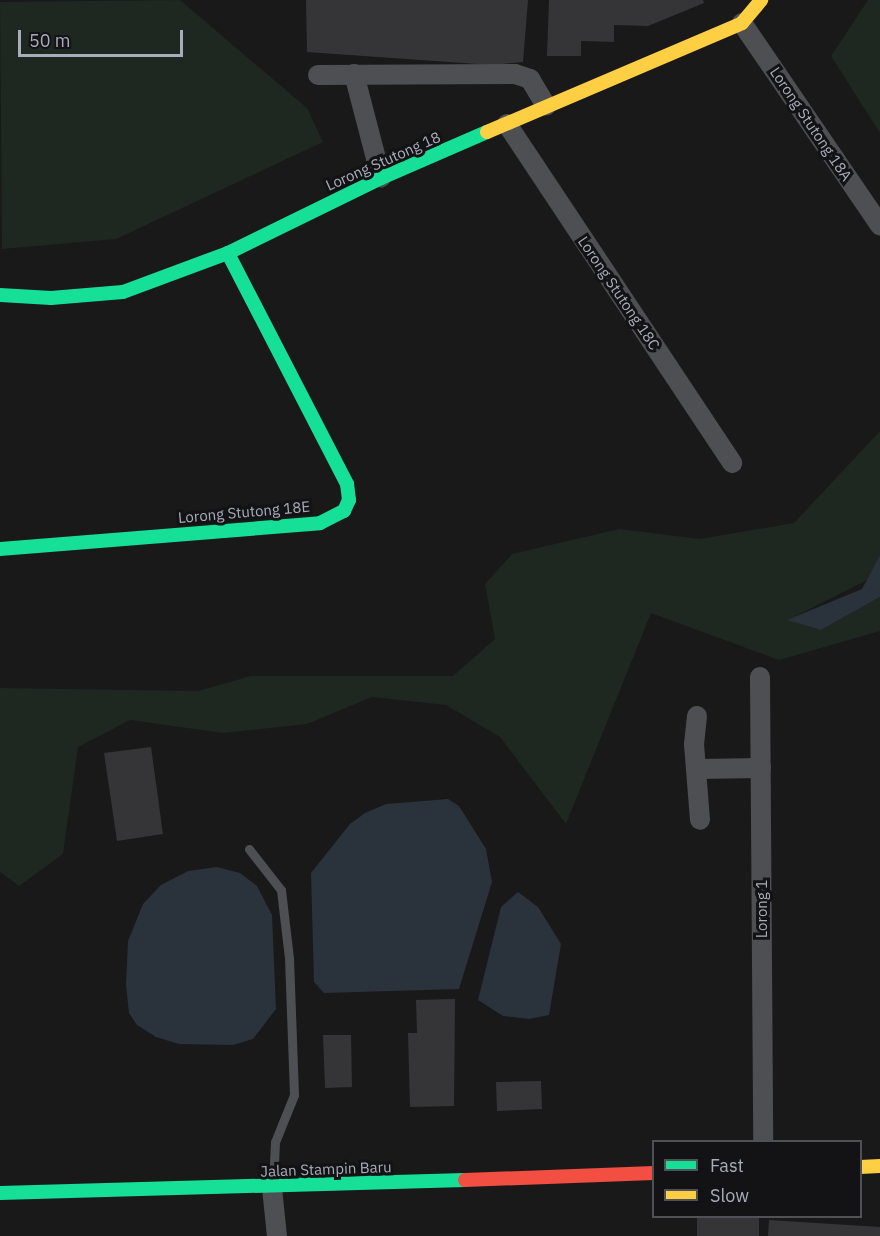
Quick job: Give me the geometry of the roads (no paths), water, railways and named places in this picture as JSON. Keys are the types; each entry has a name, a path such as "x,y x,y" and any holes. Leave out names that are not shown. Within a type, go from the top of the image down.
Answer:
{"street":[{"name":"Lorong Stutong 18","path":"0,296 51,298 123,291 228,252 381,178 742,23 761,0"},
{"name":"Lorong Stutong 18A","path":"742,23 880,225"},
{"path":"354,74 381,178"},
{"path":"318,75 515,74 530,79 546,106"},
{"name":"Lorong Stutong 18C","path":"507,124 732,463"},
{"name":"Lorong Stutong 18E","path":"0,549 320,523 344,511 349,500 347,484 228,252"},
{"name":"Lorong 1","path":"760,677 763,1140"},
{"path":"697,716 694,744 698,770 700,820"},
{"path":"698,770 761,768"},
{"path":"862,1167 880,1166"},
{"name":"Jalan Stampin Baru","path":"0,1193 272,1188 652,1173"},
{"path":"272,1188 277,1236"}],"lane":[{"path":"249,849 280,890 289,958 294,1095 275,1143 272,1188"}]}
